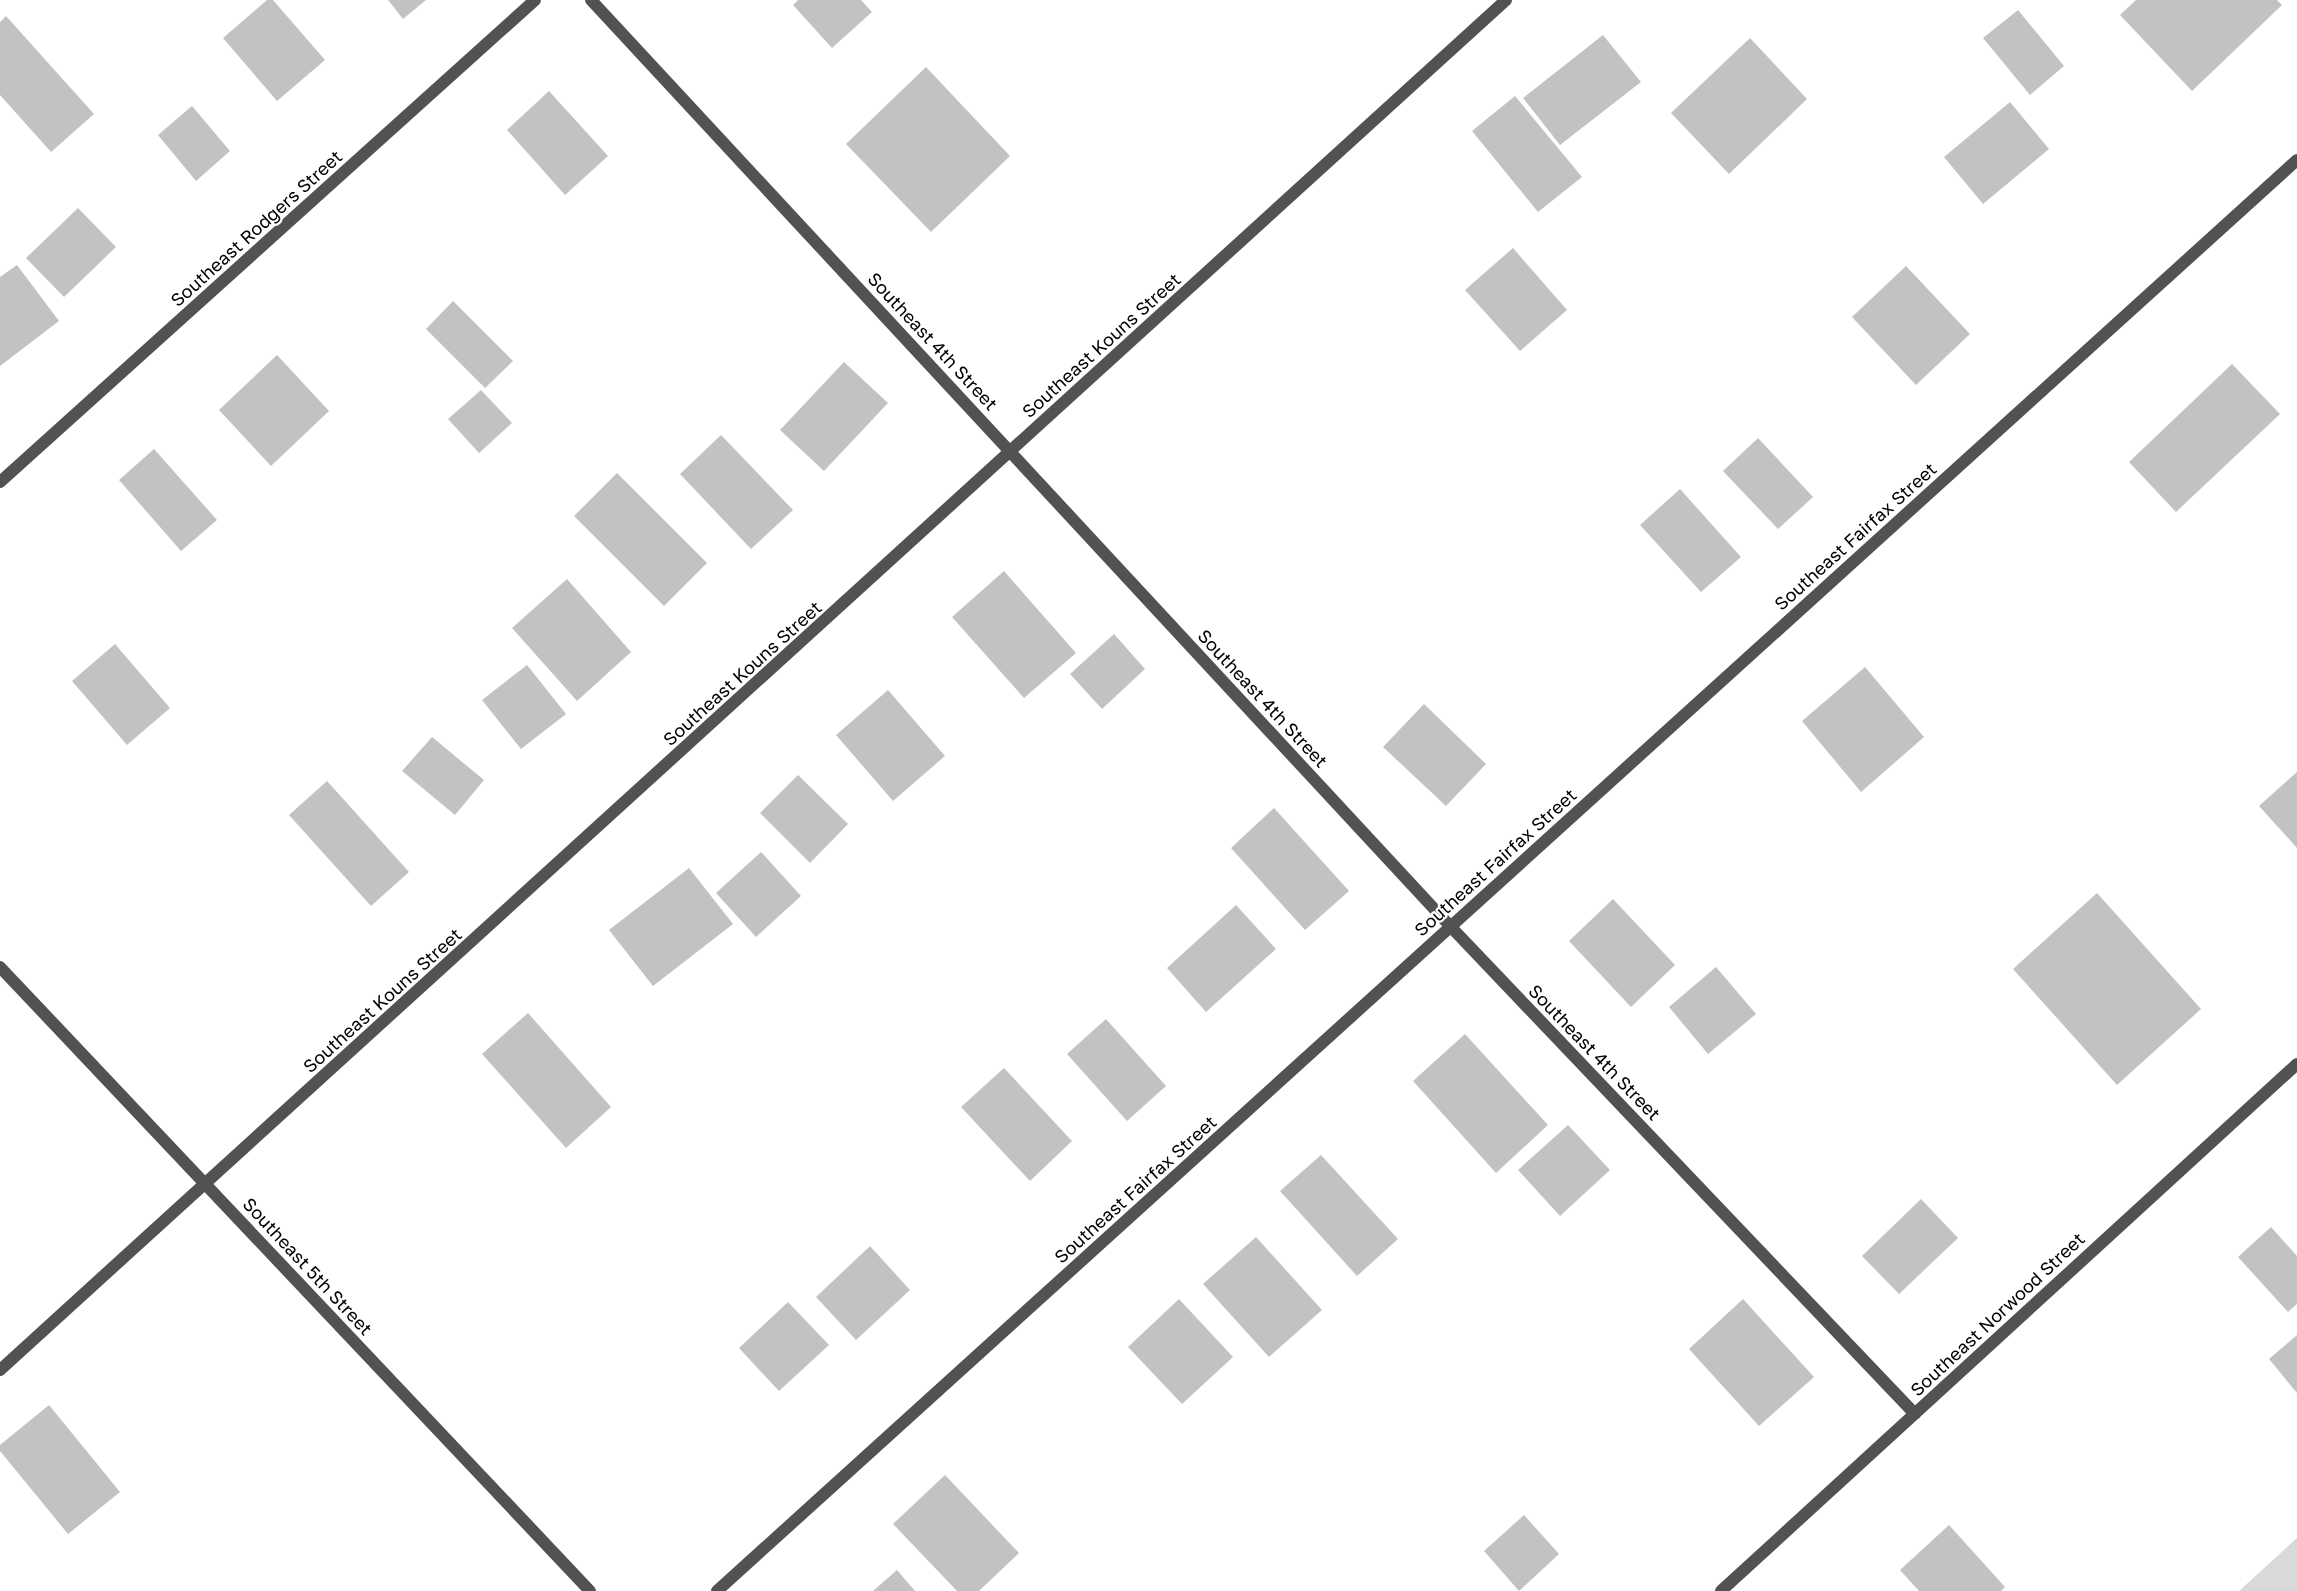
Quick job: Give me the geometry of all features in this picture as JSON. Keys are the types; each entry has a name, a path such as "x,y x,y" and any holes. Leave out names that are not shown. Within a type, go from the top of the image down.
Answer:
{"street":[{"name":"Southeast Rodgers Street","path":"0,482 536,0"},
{"name":"Southeast 4th Street","path":"591,0 1451,927 1915,1413"},
{"name":"Southeast Kouns Street","path":"0,1370 1506,0"},
{"name":"Southeast Fairfax Street","path":"717,1591 2297,160"},
{"name":"Southeast 5th Street","path":"0,967 590,1591"},
{"name":"Southeast Norwood Street","path":"1721,1591 2297,1064"}],"shaded area":[{"path":"2297,1538 2297,1591 2239,1591"}],"building":[{"path":"267,0 273,0 325,60 277,101 223,38"},
{"path":"388,0 426,0 403,19"},
{"path":"798,0 861,0 872,12 832,48 793,5"},
{"path":"2136,0 2277,0 2282,5 2192,91 2120,15"},
{"path":"2018,10 2064,66 2030,95 1983,38"},
{"path":"6,16 94,114 51,152 0,95 0,22"},
{"path":"1603,35 1641,82 1560,145 1523,98"},
{"path":"1750,38 1807,99 1729,174 1671,113"},
{"path":"926,67 1010,156 931,232 846,144"},
{"path":"549,91 608,156 565,195 507,130"},
{"path":"1515,96 1582,177 1538,212 1472,131"},
{"path":"2010,102 2049,149 1983,204 1944,157"},
{"path":"192,106 230,151 196,181 158,135"},
{"path":"78,208 116,247 64,297 26,258"},
{"path":"1513,248 1567,310 1520,351 1465,290"},
{"path":"17,265 59,321 0,366 0,277"},
{"path":"1906,266 1970,334 1916,385 1852,317"},
{"path":"453,301 513,361 485,388 426,329"},
{"path":"277,355 329,411 271,466 219,410"},
{"path":"844,362 888,403 824,471 780,430"},
{"path":"2232,364 2280,414 2176,512 2129,462"},
{"path":"481,390 512,423 479,453 448,419"},
{"path":"721,435 793,510 751,549 680,474"},
{"path":"1758,438 1813,497 1778,529 1723,471"},
{"path":"154,449 217,520 181,551 119,480"},
{"path":"617,473 707,563 664,606 574,516"},
{"path":"1680,489 1741,557 1701,592 1640,525"},
{"path":"1004,571 1076,653 1024,698 952,617"},
{"path":"567,579 631,652 577,701 512,628"},
{"path":"1114,634 1145,669 1102,709 1070,674"},
{"path":"115,644 170,708 127,745 72,681"},
{"path":"527,665 566,714 521,749 482,700"},
{"path":"1865,667 1924,737 1861,792 1802,721"},
{"path":"888,690 945,756 893,801 836,735"},
{"path":"1424,704 1486,764 1446,806 1383,747"},
{"path":"432,737 484,780 455,815 402,771"},
{"path":"2297,772 2297,848 2259,806"},
{"path":"798,775 848,824 810,863 760,813"},
{"path":"327,781 409,872 371,906 289,815"},
{"path":"1274,808 1349,891 1305,930 1231,848"},
{"path":"761,852 801,896 756,937 716,893"},
{"path":"689,868 733,924 653,986 609,930"},
{"path":"2097,893 2201,1009 2117,1085 2013,969"},
{"path":"1613,899 1675,965 1631,1007 1569,941"},
{"path":"1236,905 1276,949 1206,1012 1167,968"},
{"path":"1716,967 1756,1014 1708,1054 1669,1007"},
{"path":"528,1013 611,1107 566,1148 482,1054"},
{"path":"1106,1019 1166,1086 1127,1121 1067,1054"},
{"path":"1465,1034 1548,1125 1496,1173 1413,1081"},
{"path":"1004,1068 1072,1141 1030,1181 961,1107"},
{"path":"1568,1125 1610,1170 1560,1216 1518,1170"},
{"path":"1321,1155 1398,1239 1357,1276 1280,1191"},
{"path":"1921,1199 1958,1238 1899,1294 1862,1256"},
{"path":"2271,1227 2297,1256 2297,1304 2288,1312 2238,1257"},
{"path":"1256,1237 1322,1310 1269,1357 1203,1284"},
{"path":"870,1246 910,1290 856,1340 816,1297"},
{"path":"1179,1299 1233,1357 1182,1404 1128,1347"},
{"path":"1743,1299 1814,1377 1759,1426 1689,1349"},
{"path":"788,1302 829,1345 779,1391 739,1348"},
{"path":"2297,1335 2297,1393 2269,1359"},
{"path":"49,1405 120,1492 68,1534 0,1451 0,1445"},
{"path":"945,1475 1019,1553 979,1591 957,1591 893,1524"},
{"path":"1524,1515 1559,1554 1519,1591 1484,1551"},
{"path":"1949,1525 2005,1587 2001,1591 1919,1591 1900,1570"},
{"path":"897,1570 915,1591 873,1591"}]}
